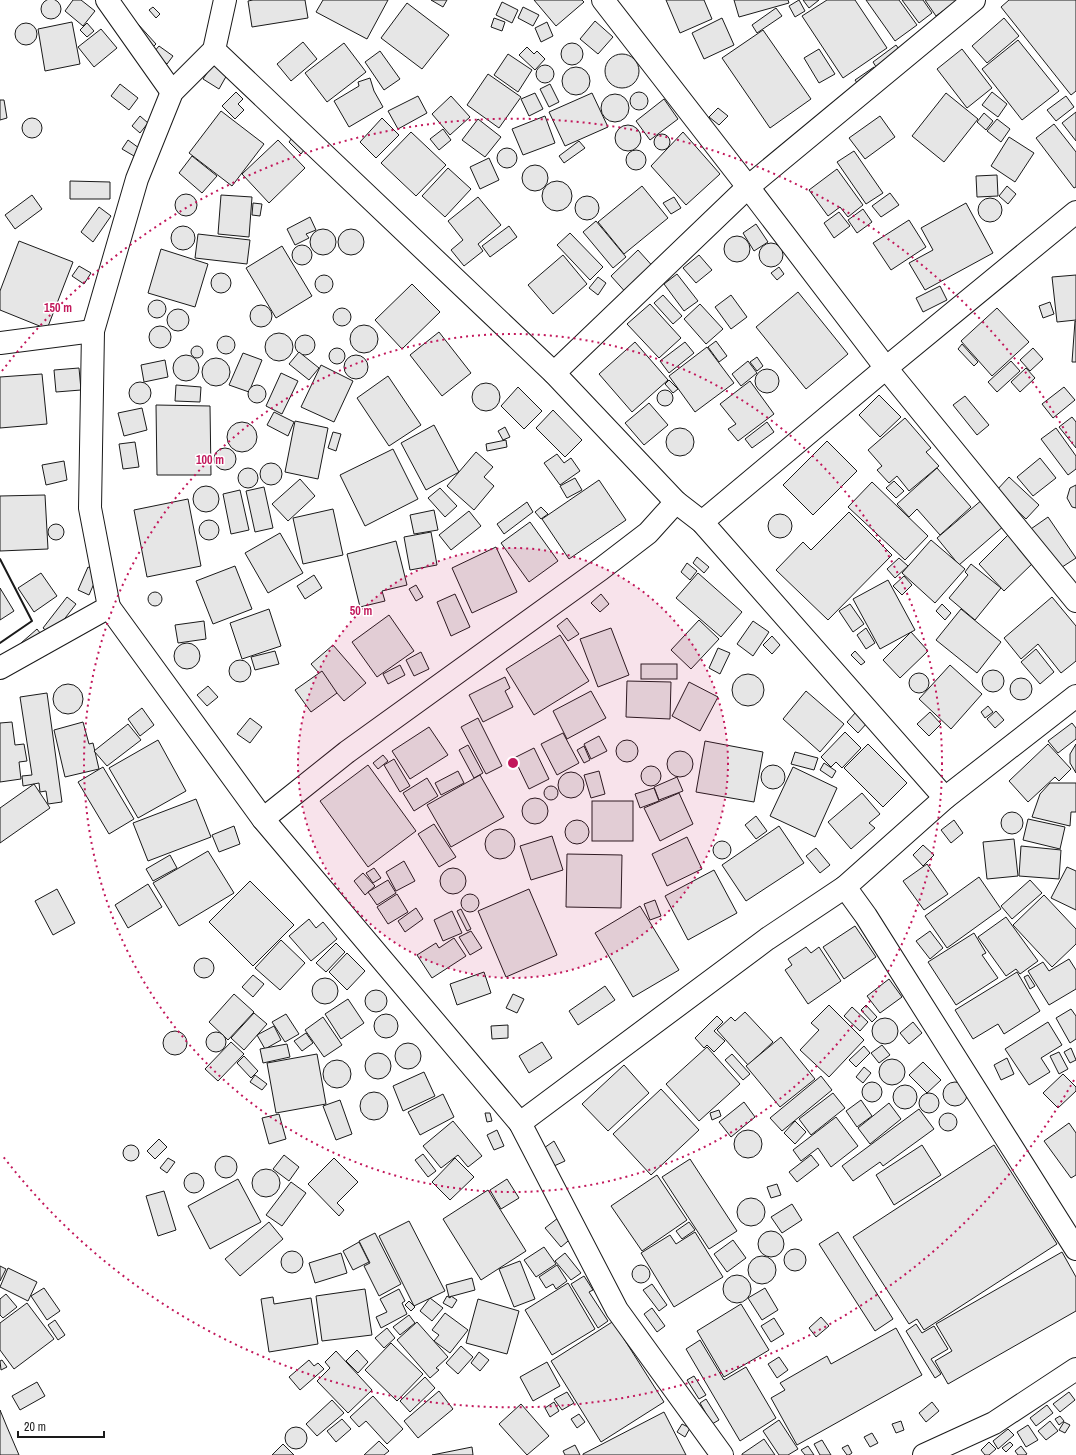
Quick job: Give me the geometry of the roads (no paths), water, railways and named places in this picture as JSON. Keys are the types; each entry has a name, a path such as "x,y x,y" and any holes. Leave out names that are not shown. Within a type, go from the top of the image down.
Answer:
{"main road":[{"path":"107,0 172,92"},
{"path":"225,0 214,50 172,92 137,179 93,331 90,508 109,607 263,819 520,1123 617,1310 722,1455"},
{"path":"603,0 886,368 1076,601"},
{"path":"554,373 748,187 974,0"},
{"path":"214,50 554,373 676,502 702,522 945,798"},
{"path":"702,522 1076,212"},
{"path":"0,343 93,331"},
{"path":"263,819 347,752 648,533 676,502"},
{"path":"0,668 109,607"},
{"path":"520,1123 767,939 845,887 945,798 1076,696"},
{"path":"845,887 866,916 1076,1249"},
{"path":"924,1455 994,1423 1076,1369"}]}
